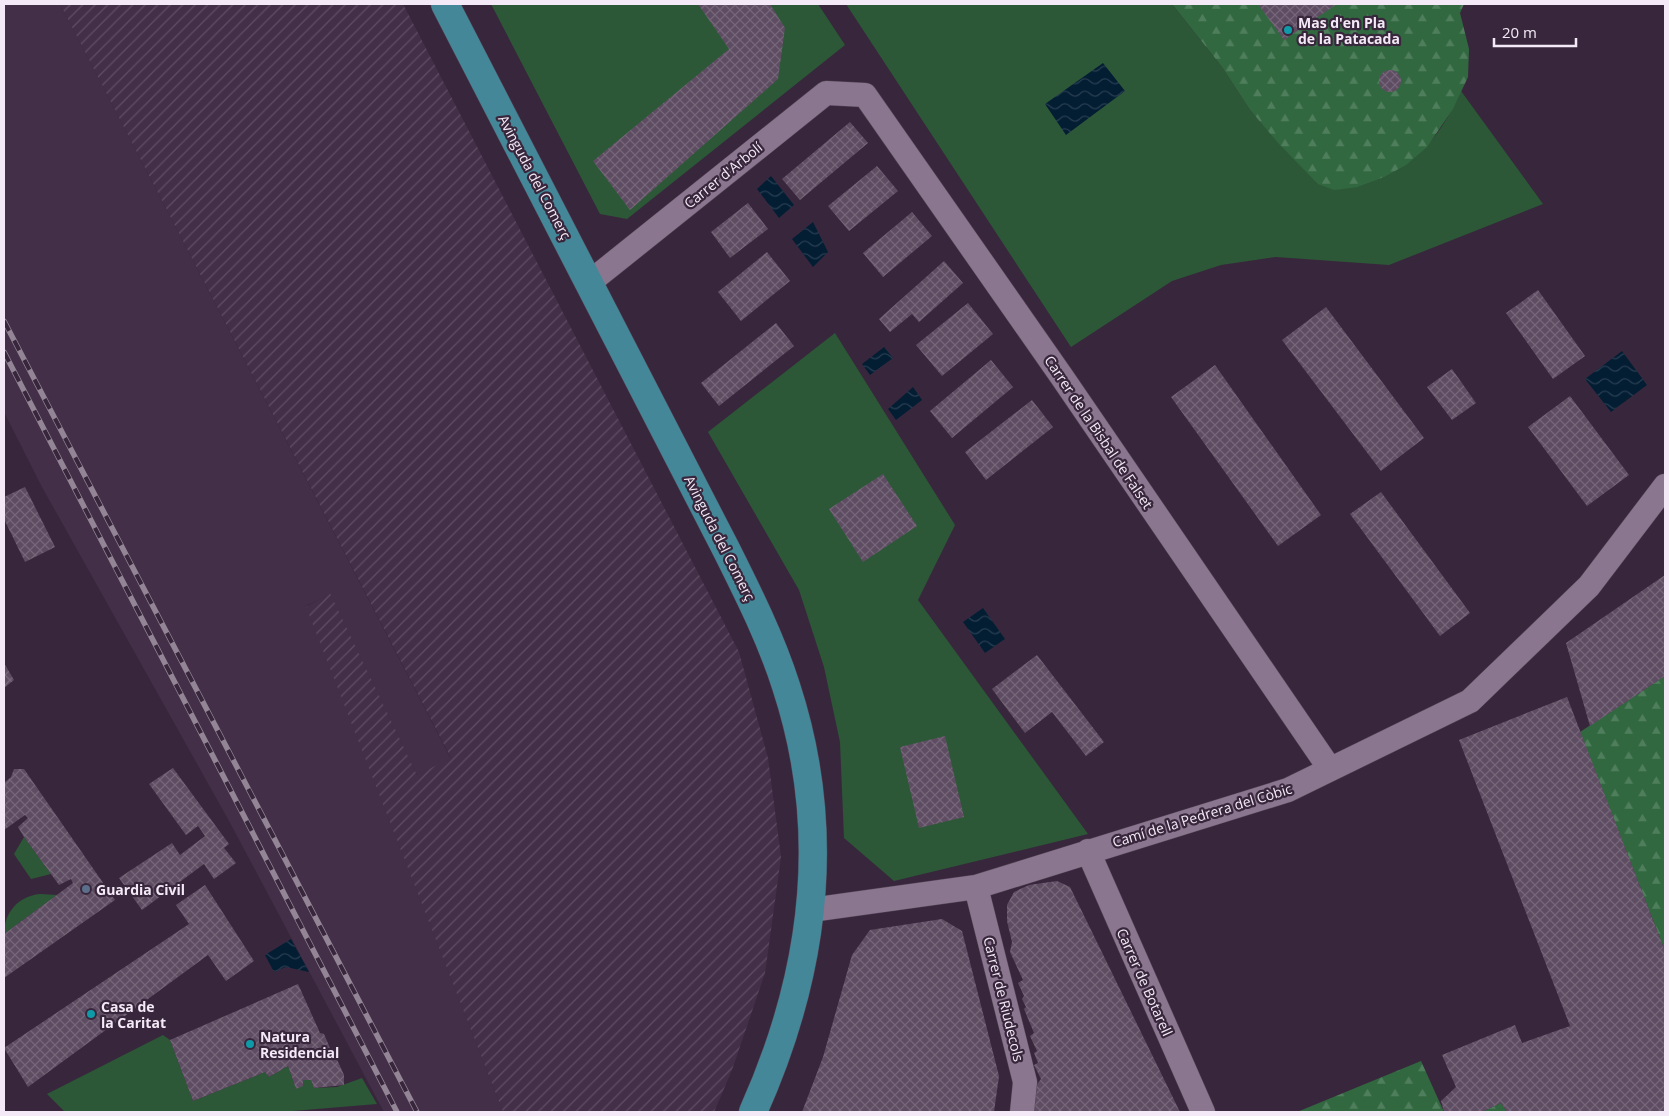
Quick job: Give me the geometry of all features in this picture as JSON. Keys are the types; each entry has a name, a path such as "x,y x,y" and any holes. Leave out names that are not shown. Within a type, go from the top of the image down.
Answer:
{"main road":[{"name":"Avinguda del Comerç","path":"445,4 590,282 731,559 760,618 778,661 794,714 805,767 813,858 811,910 802,972 792,1011 753,1112"}],"street":[{"name":"Carrer d'Arbolí","path":"590,282 826,93 866,96"},
{"name":"Carrer de la Bisbal de Falset","path":"866,96 1330,769"},
{"name":"Camí de la Pedrera del Còbic","path":"811,910 976,887 1288,790 1470,701 1589,586 1665,486"},
{"name":"Carrer de Botarell","path":"1088,851 1203,1112"},
{"name":"Carrer de Riudecols","path":"976,887 1025,1082 1022,1112"}],"shaded area":[{"path":"4,4 60,4 451,759 417,775 330,594 306,606 503,1112 384,1112 228,819 42,487 4,412"},
{"path":"60,4 403,4 739,652 768,758 781,857 765,973 732,1070 714,1112 503,1112 306,607 330,593 417,775 451,758"}],"green space":[{"path":"491,4 818,4 845,45 627,219 600,214"},
{"path":"846,4 1172,4 1222,67 1250,110 1299,163 1358,187 1377,179 1408,162 1432,140 1452,110 1461,91 1543,204 1389,265 1276,257 1221,265 1172,281 1071,347"},
{"path":"1172,4 1464,4 1460,13 1469,49 1468,77 1453,109 1427,147 1406,165 1384,177 1358,187 1334,190 1318,184 1279,144 1250,110 1222,67"},
{"path":"835,333 955,525 918,600 1088,834 894,881 844,838 840,742 824,667 799,590 708,432"},
{"path":"1665,676 1665,951 1580,732"},
{"path":"24,837 51,874 31,879 14,854"},
{"path":"40,894 57,895 4,934 7,919 14,907 25,898"},
{"path":"163,1035 170,1040 193,1101 265,1072 269,1077 288,1066 296,1089 303,1080 311,1080 314,1088 337,1087 362,1078 377,1104 281,1112 65,1112 47,1094"},
{"path":"1421,1061 1444,1112 1297,1112"},
{"path":"1501,1103 1507,1112 1482,1112"}],"water":[{"path":"1103,63 1125,91 1066,135 1045,104"},
{"path":"771,176 794,205 779,218 757,189"},
{"path":"813,222 828,252 813,267 792,239"},
{"path":"884,347 893,358 870,375 862,364"},
{"path":"1622,351 1647,385 1611,412 1585,379"},
{"path":"913,387 922,400 896,420 888,409"},
{"path":"983,608 1005,639 985,653 963,622"},
{"path":"291,939 309,972 286,967 274,972 265,955"}],"building":[{"path":"698,4 770,4 785,28 778,79 630,210 593,161 729,49"},
{"name":"Mas d'en Pla de la Patacada","path":"1258,4 1337,4 1284,40"},
{"path":"1390,70 1400,77 1401,81 1394,91 1390,92 1380,85 1379,81 1386,71"},
{"path":"850,122 868,143 800,200 782,179"},
{"path":"877,166 898,191 849,231 828,206"},
{"path":"748,203 768,229 730,258 711,232"},
{"path":"912,212 932,236 883,277 863,253"},
{"path":"767,252 790,281 741,321 718,292"},
{"path":"944,261 963,283 919,322 912,314 890,332 879,319"},
{"path":"1538,290 1585,356 1553,379 1506,313"},
{"path":"968,303 993,334 942,376 916,345"},
{"path":"1326,307 1424,438 1381,471 1282,340"},
{"path":"776,323 794,346 719,406 701,383"},
{"path":"991,360 1013,387 952,438 930,411"},
{"path":"1215,365 1321,515 1278,546 1171,397"},
{"path":"1452,369 1476,403 1452,420 1427,387"},
{"path":"1570,396 1629,475 1587,506 1528,427"},
{"path":"1032,400 1053,427 986,480 965,452"},
{"path":"883,474 917,526 863,562 829,509"},
{"path":"25,487 55,547 25,562 4,519 4,497"},
{"path":"1381,492 1470,613 1440,636 1350,514"},
{"path":"1665,575 1665,676 1590,726 1566,643"},
{"path":"1037,655 1104,742 1086,756 1052,712 1025,733 992,689"},
{"path":"4,663 14,680 4,688"},
{"path":"1567,697 1665,951 1665,1112 1507,1112 1501,1103 1482,1112 1444,1112 1441,1101 1456,1087 1442,1055 1515,1025 1522,1043 1570,1026 1459,740"},
{"path":"945,736 964,817 919,828 900,747"},
{"path":"173,768 229,844 224,848 236,863 214,879 204,864 142,910 119,878 172,843 180,855 205,836 198,826 186,835 149,784"},
{"name":"Guardia Civil","path":"14,769 24,769 115,900 4,978 4,934 73,883 71,879 59,885 24,837 18,827 28,818 25,815 4,830 4,783 11,777"},
{"path":"1057,881 1070,887 1180,1112 1031,1112 1035,1087 1041,1079 1034,1065 1038,1063 1034,1053 1037,1051 1030,1036 1034,1033 1024,1009 1026,1007 1022,999 1024,996 1018,983 1023,980 1010,952 1012,942 1007,921 1007,905 1014,892 1029,885"},
{"name":"Casa de la Caritat","path":"205,885 254,961 226,981 208,955 28,1087 4,1048 189,924 176,905"},
{"path":"942,919 962,931 999,1076 994,1112 802,1112 823,1057 852,955 870,930"},
{"name":"Natura Residencial","path":"298,984 320,1033 324,1034 330,1048 332,1048 344,1075 344,1085 314,1088 311,1080 303,1080 303,1086 296,1089 288,1066 269,1077 265,1072 193,1101 170,1040"}],"railway":[{"path":"4,321 417,1112"},
{"path":"4,352 397,1112"}],"place":[{"name":"Mas d'en Pla de la Patacada","path":"1288,30"},
{"name":"Guardia Civil","path":"86,889"},
{"name":"Casa de la Caritat","path":"91,1014"},
{"name":"Natura Residencial","path":"250,1044"}]}
